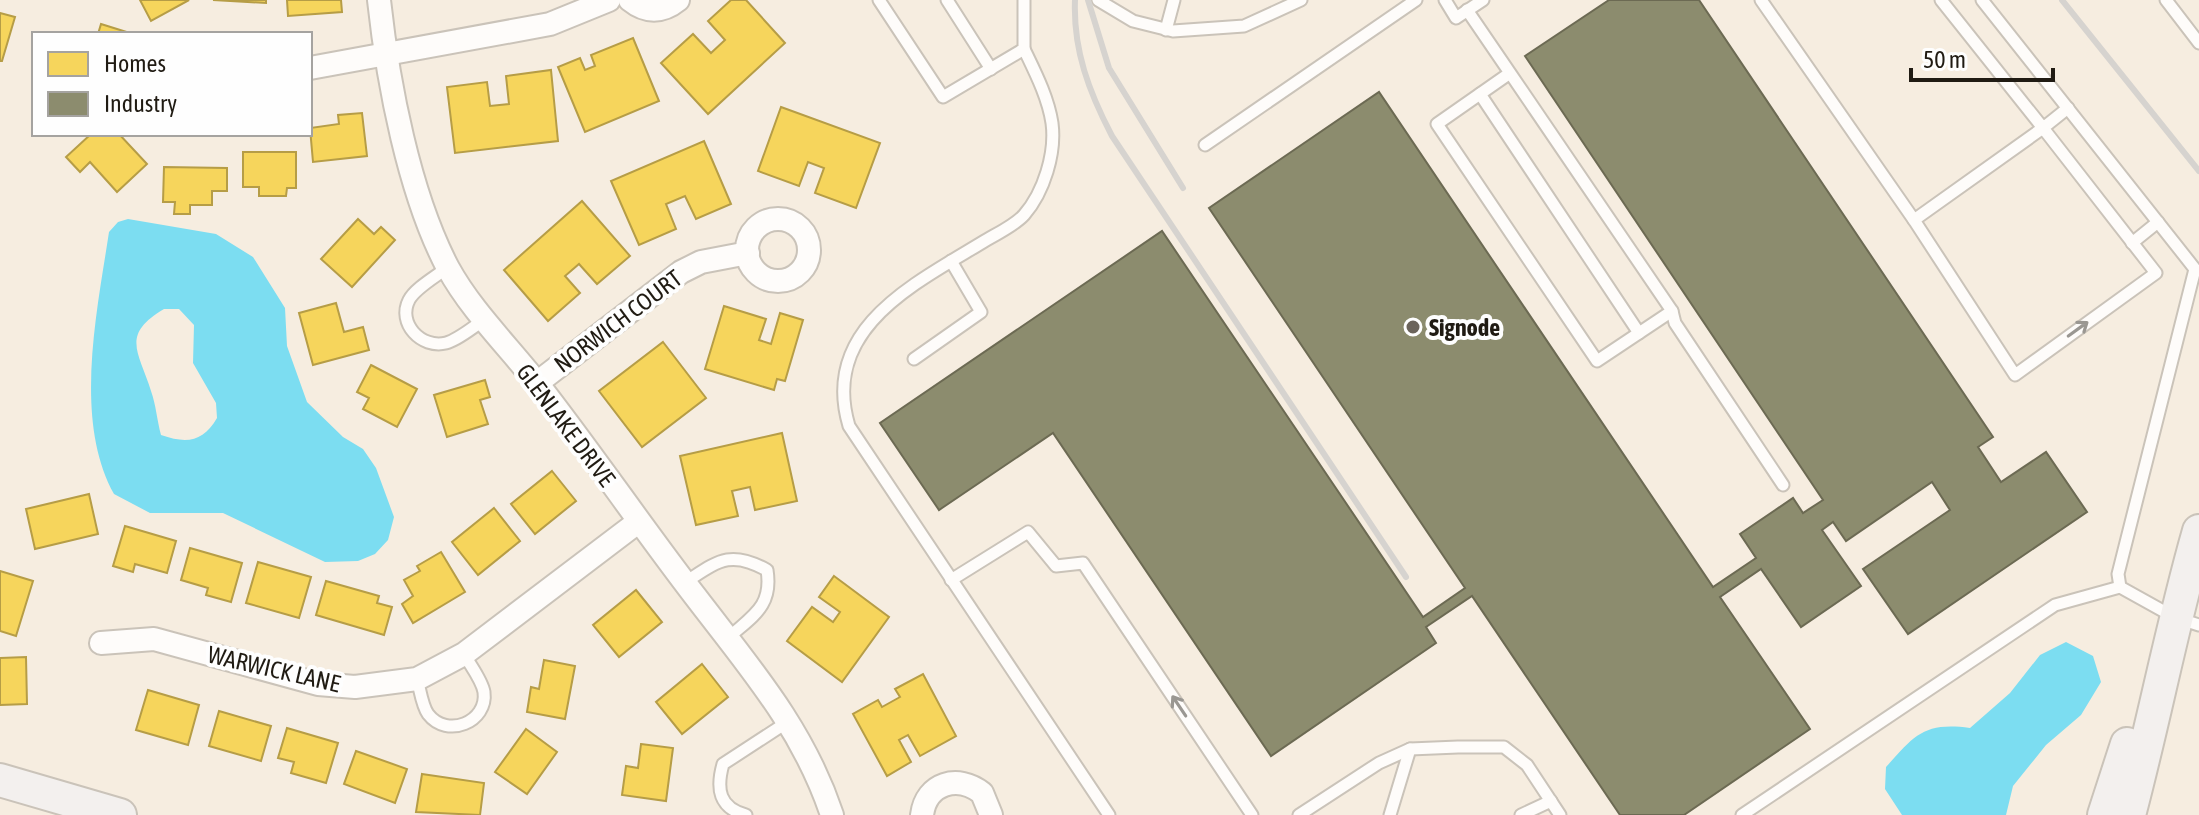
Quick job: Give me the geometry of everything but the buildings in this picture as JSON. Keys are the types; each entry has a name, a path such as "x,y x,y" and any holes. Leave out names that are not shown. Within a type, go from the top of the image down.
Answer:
{"street":[{"name":"GLENLAKE DRIVE","path":"379,0 385,57 410,169 448,267 484,320 537,383 638,522 790,720 822,786 832,815"},
{"path":"312,68 385,57 550,24 609,0"},
{"path":"630,0 639,7 659,10 678,0"},
{"name":"NORWICH COURT","path":"537,383 681,272 701,262 748,253"},
{"name":"WARWICK LANE","path":"101,643 154,639 318,684 355,687 417,679 464,654 638,522"},
{"path":"2129,815 2163,686 2186,621 2199,531"},
{"path":"2104,815 2146,682 2186,621"},
{"path":"0,780 120,815"},
{"path":"922,815 929,795 938,787 961,782 982,793 991,815"}],"lane":[{"path":"879,0 943,97 1024,49"},
{"path":"947,0 991,69"},
{"path":"1024,0 1024,49 1042,89 1052,125 1050,155 1041,190 1022,217 899,293 858,339 843,370 842,403 849,426 1109,815"},
{"path":"1098,0 1133,21 1166,30 1244,26 1301,0"},
{"path":"1166,30 1174,0"},
{"path":"1205,145 1416,0"},
{"path":"1445,0 1456,18 1483,0"},
{"path":"1761,0 1914,220 2015,375 2156,273 1941,0"},
{"path":"1982,0 2195,269 2118,574 2120,587"},
{"path":"2166,0 2199,43"},
{"path":"1467,10 1672,311 1675,323 1783,485"},
{"path":"1510,73 1437,124 1597,361 1672,311"},
{"path":"1480,94 1639,333"},
{"path":"1914,220 2068,108"},
{"path":"2132,243 2158,222"},
{"path":"914,359 981,312 951,261"},
{"path":"448,267 410,298 405,316 412,333 428,342 445,343 484,320"},
{"path":"951,580 1028,532 1056,566 1083,563 1252,815"},
{"path":"684,583 723,558 749,560 767,570 770,590 761,609 727,639"},
{"path":"1742,815 2055,605 2120,587 2186,621"},
{"path":"417,679 427,714 439,724 460,727 475,718 484,704 484,689 464,654"},
{"path":"746,815 733,812 722,802 718,782 723,764 790,720"},
{"path":"1299,815 1379,763 1410,749 1504,747 1527,765 1560,815"},
{"path":"1390,815 1410,749"},
{"path":"1521,815 1551,801"}],"water":[{"path":"128,219 216,234 253,257 285,308 287,346 307,402 343,437 363,449 376,468 394,517 388,540 375,554 358,561 325,562 223,513 150,513 114,494 94,433 91,400 99,296 109,232 118,222","holes":["164,309 179,309 194,325 193,363 216,403 217,418 206,432 186,440 161,435 153,396 136,345 137,336 150,318"]},
{"path":"2066,642 2093,656 2101,682 2081,715 2046,745 2013,786 2006,815 1902,815 1885,789 1886,767 1922,733 1942,727 1970,728 2010,693 2040,655"}],"railway":[{"path":"1075,0 1077,36 1084,70 1112,136 1406,577"},
{"path":"1088,0 1109,68 1183,188"},
{"path":"2062,0 2199,171"}],"place":[{"name":"Signode","path":"1413,327"}]}
